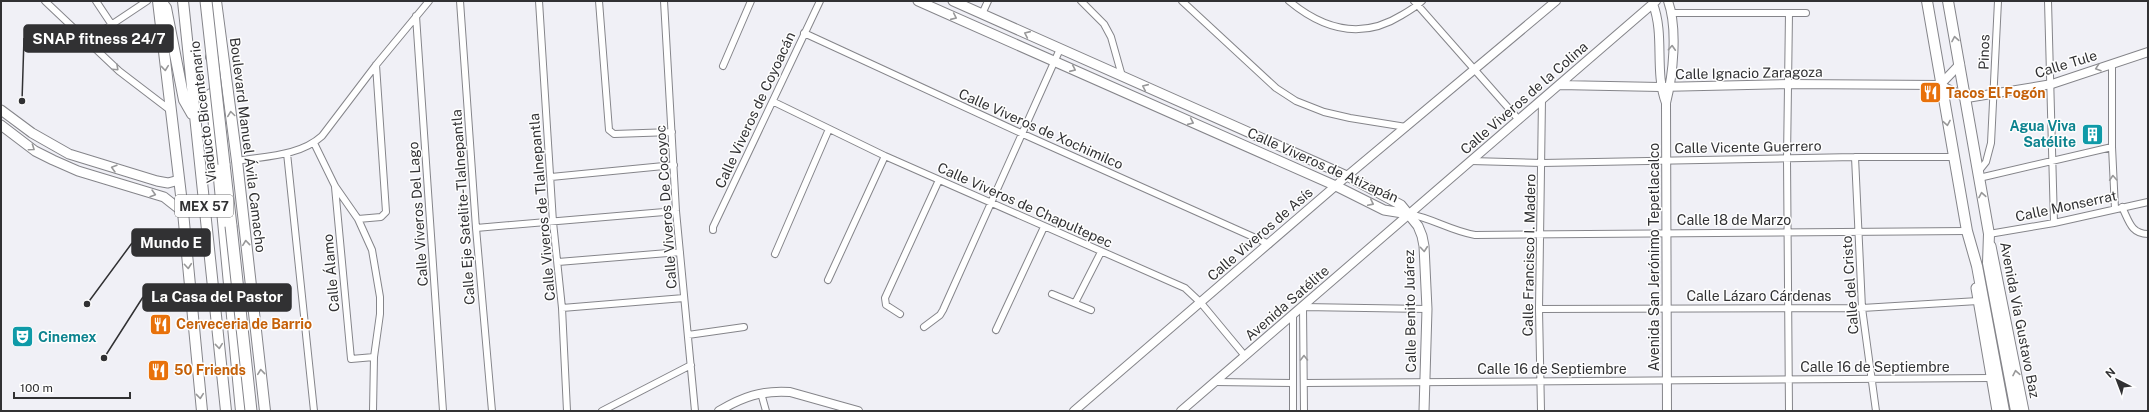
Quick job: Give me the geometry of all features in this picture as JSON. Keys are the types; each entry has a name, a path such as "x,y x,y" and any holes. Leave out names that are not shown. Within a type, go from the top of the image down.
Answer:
{"highway":[{"name":"Viaducto Bicentenario","path":"206,1 251,411"}],"main road":[{"path":"158,1 183,212 202,411"},
{"path":"161,1 166,8 184,100 193,115"},
{"name":"MEX 57","path":"183,1 193,115 226,411"},
{"name":"MEX 57","path":"201,1 241,411"},
{"name":"Boulevard Manuel Ávila Camacho","path":"216,1 237,161 265,411"},
{"name":"Calle Viveros de Atizapán","path":"918,1 1336,186 1384,210 1409,214"},
{"name":"Calle Viveros de Atizapán","path":"953,1 1347,176 1394,200 1409,214"},
{"path":"1927,1 1940,85 1967,231 1977,266 2004,411"},
{"name":"Avenida Via Gustavo Baz","path":"1948,1 1967,98 1989,234 2024,411"},
{"path":"208,64 220,35"},
{"path":"1,110 54,146 84,160 157,181 168,182 179,180"},
{"path":"1,125 35,151 78,170 164,197 183,212"},
{"name":"Calle Benito Juárez","path":"1409,214 1418,226 1424,246 1427,309 1424,411"},
{"name":"Avenida Via Gustavo Baz","path":"1989,234 1988,263 2016,411"},
{"path":"1970,243 1978,302 1997,411"},
{"path":"228,278 254,310"}],"street":[{"path":"45,1 119,71 170,110"},
{"path":"96,1 112,25"},
{"path":"87,41 147,1"},
{"path":"237,161 287,153 314,143 322,136 376,65 429,1"},
{"name":"Calle Eje Satelite-Tlalnepantla","path":"460,1 476,228 492,411"},
{"name":"Calle Viveros de Tlalnepantla","path":"539,1 553,222 562,308 567,411"},
{"path":"599,1 609,130 614,134 672,132"},
{"name":"Calle Viveros De Cocoyoc","path":"664,1 676,211 695,411"},
{"path":"723,66 751,1"},
{"name":"Calle Viveros de Coyoacán","path":"713,230 713,227 774,102 804,33 820,1"},
{"path":"982,14 988,1"},
{"path":"1080,1 1104,24 1111,37 1122,76"},
{"path":"1182,1 1276,88 1296,101 1324,112 1350,118 1406,127"},
{"path":"1289,1 1302,12 1328,25 1349,29 1370,29 1388,24 1418,2 1519,120"},
{"name":"Calle Viveros de Asís","path":"1074,411 1347,176 1556,1"},
{"name":"Avenida San Jerónimo Tepetlacalco","path":"1667,411 1666,103 1670,87 1674,21 1668,1"},
{"name":"Pinos","path":"1979,175 1986,162 1991,143 1995,94 1998,1"},
{"path":"2048,1 2052,84 2054,222"},
{"name":"Avenida San Jerónimo Tepetlacalco","path":"1655,2 1660,33 1660,87 1666,103"},
{"name":"Calle Viveros de la Colina","path":"1409,214 1655,2"},
{"path":"1789,13 1787,159 1790,379 1789,411"},
{"path":"1672,14 1806,13"},
{"name":"Calle Viveros Del Lago","path":"416,16 443,411"},
{"name":"Calle Viveros de Xochimilco","path":"804,33 1023,134 1269,244"},
{"path":"924,327 940,315 943,310 1060,49"},
{"name":"Calle Tule","path":"1967,98 2052,84 2148,52"},
{"path":"1940,85 1960,64"},
{"path":"2112,64 2112,147 2118,208 2134,230 2139,234 2148,234"},
{"path":"358,219 381,217 386,212 376,65"},
{"name":"Calle Ignacio Zaragoza","path":"1559,85 1670,87 1789,84 1940,85 1967,98"},
{"name":"Calle Francisco I. Madero","path":"1541,411 1539,309 1542,99"},
{"name":"Calle Viveros de Chapultepec","path":"774,102 885,156 1184,288 1201,303 1245,356"},
{"path":"775,254 829,129"},
{"path":"314,143 335,186 358,219 372,250 379,283 380,314 374,357 373,411"},
{"path":"1979,175 2112,147"},
{"path":"287,153 314,411"},
{"path":"828,280 885,156"},
{"name":"Calle Vicente Guerrero","path":"1471,161 1542,163 1855,157 1954,157"},
{"name":"Calle del Cristo","path":"1855,157 1862,308 1876,411"},
{"path":"78,170 84,160"},
{"path":"551,177 674,164"},
{"path":"900,314 886,305 885,298 939,180"},
{"name":"Calle Álamo","path":"335,186 351,359 374,357"},
{"name":"Calle Monserrat","path":"1989,234 2148,202"},
{"path":"476,228 676,211"},
{"name":"Calle 18 de Marzo","path":"1409,214 1423,216 1448,229 1475,235 1967,231"},
{"name":"Avenida Satélite","path":"1180,411 1303,307 1409,214"},
{"path":"996,330 1044,227"},
{"path":"558,262 680,252"},
{"path":"1075,303 1101,252"},
{"path":"1052,294 1091,310"},
{"path":"562,308 684,298"},
{"name":"Calle Lázaro Cárdenas","path":"1539,309 1789,307 1862,308 1978,302"},
{"path":"1304,411 1303,307 1427,309"},
{"path":"1293,315 1293,411"},
{"path":"688,335 744,327"},
{"path":"602,411 691,365"},
{"name":"Calle 16 de Septiembre","path":"1304,383 1991,378"},
{"path":"1215,382 1293,383"},
{"path":"719,411 738,399 761,393 790,392 858,411"},
{"path":"761,393 766,411"}],"place":[{"name":"Tacos El Fogón","path":"1930,93"},
{"name":"SNAP fitness 24/7","path":"22,101"},
{"name":"Agua Viva Satélite","path":"2092,134"},
{"name":"Mundo E","path":"87,304"},
{"name":"Cerveceria de Barrio","path":"161,324"},
{"name":"Cinemex","path":"23,337"},
{"name":"La Casa del Pastor","path":"104,358"},
{"name":"50 Friends","path":"158,370"}]}
